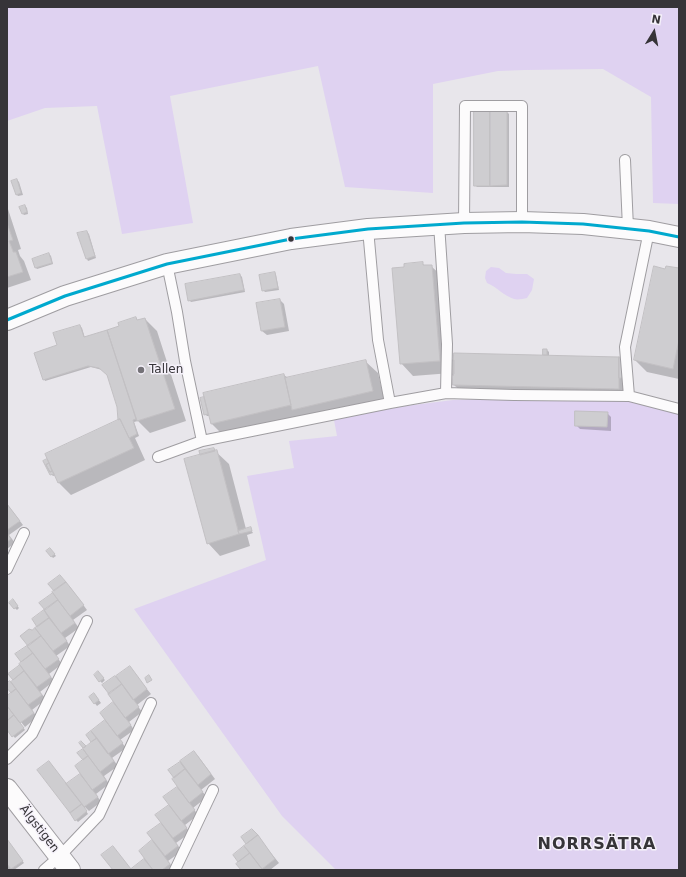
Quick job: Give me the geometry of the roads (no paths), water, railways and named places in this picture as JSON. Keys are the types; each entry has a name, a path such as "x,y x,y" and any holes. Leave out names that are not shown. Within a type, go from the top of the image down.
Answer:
{"street":[{"path":"7,320 65,296 166,264 291,239 368,228 464,223 522,222 583,224 628,228 679,238"},
{"name":"Älgstigen","path":"7,789 65,863"}],"lane":[{"path":"464,223 465,106 522,106 522,222"},
{"path":"625,160 628,228"},
{"path":"439,224 447,344 446,393"},
{"path":"368,228 378,340 390,403"},
{"path":"629,396 625,347 649,231"},
{"path":"166,264 177,312 185,361 202,441"},
{"path":"158,457 202,441 446,393 629,396 678,406"},
{"path":"7,569 24,533"},
{"path":"7,759 32,734 87,620"},
{"path":"44,870 65,863 99,815 150,703"},
{"path":"175,870 213,790"}],"place":[{"name":"Tallen","path":"141,370"}],"district":[{"name":"NORRSÄTRA","path":"597,845"}]}
